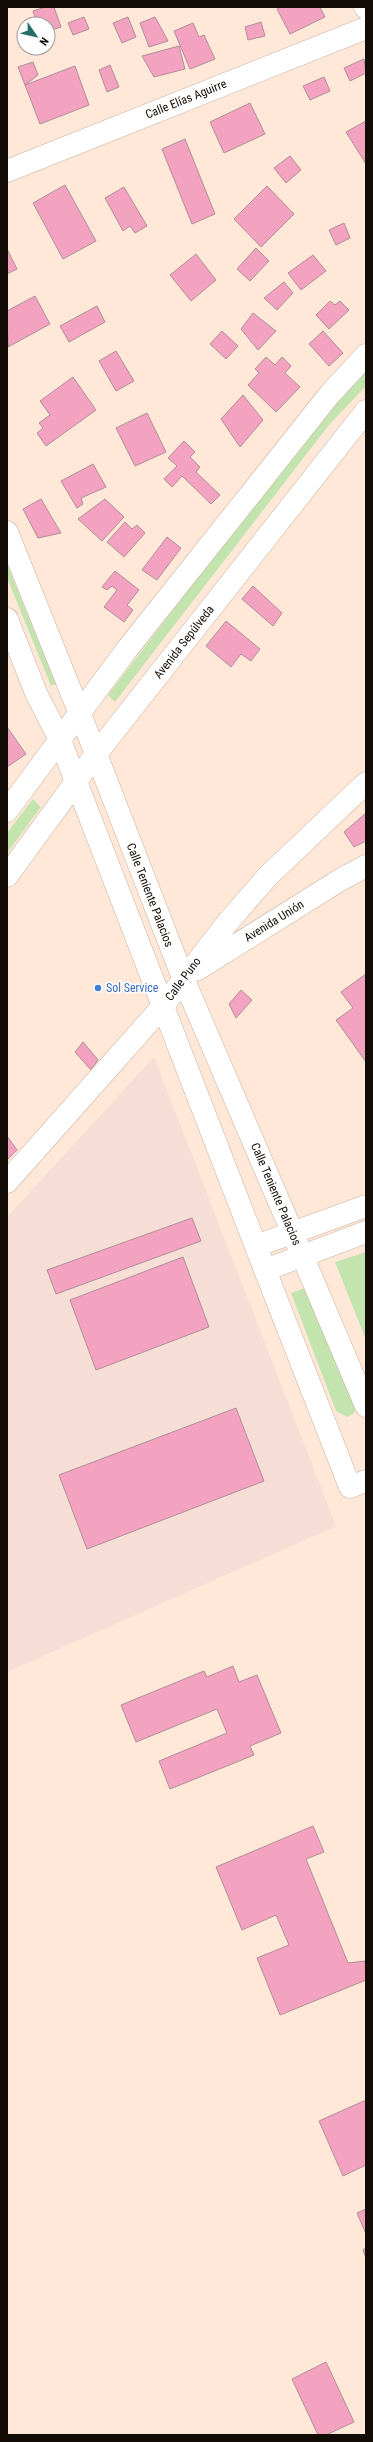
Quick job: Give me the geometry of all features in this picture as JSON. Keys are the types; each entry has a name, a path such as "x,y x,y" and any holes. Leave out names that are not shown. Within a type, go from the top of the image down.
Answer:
{"street":[{"name":"Calle Elías Aguirre","path":"7,171 366,28"},
{"path":"7,811 128,648 330,394 366,355"},
{"name":"Avenida Sepúlveda","path":"7,876 96,754 366,411"},
{"name":"Calle Teniente Palacios","path":"7,532 80,713 183,978 366,1406"},
{"path":"7,619 36,693 60,740 350,1487 366,1481"},
{"name":"Calle Puno","path":"7,1182 163,1006 183,978 268,876 366,783"},
{"name":"Avenida Unión","path":"183,978 340,880 366,866"},
{"path":"256,1246 366,1206"},
{"path":"265,1270 366,1232"}],"shaded area":[{"path":"154,1057 336,1526 7,1672 7,1217"}],"green space":[{"path":"366,366 366,386 329,425 115,702 108,695 322,415"},
{"path":"7,564 56,684 51,686 7,578"},
{"path":"33,799 41,807 7,853 7,833"},
{"path":"366,1252 366,1340 335,1262"},
{"path":"305,1288 358,1406 353,1414 347,1417 336,1411 291,1293"}],"building":[{"path":"46,7 54,7 61,27 56,29 56,16 35,16 33,11"},
{"path":"281,7 320,7 325,17 290,34 277,9"},
{"path":"84,17 89,29 73,35 68,23"},
{"path":"128,17 136,37 122,43 113,23"},
{"path":"155,17 168,41 149,47 140,23"},
{"path":"261,22 265,36 248,40 245,27"},
{"path":"193,23 199,37 204,35 215,59 190,69 174,31"},
{"path":"179,46 185,69 154,77 142,56"},
{"path":"364,59 366,73 350,81 344,68"},
{"path":"33,62 38,75 25,85 18,67"},
{"path":"110,65 119,87 107,92 99,70"},
{"path":"75,66 89,105 40,124 25,85"},
{"path":"324,77 330,91 310,100 303,86"},
{"path":"250,103 265,134 224,153 210,122"},
{"path":"366,121 366,164 346,132"},
{"path":"185,139 215,214 192,224 162,149"},
{"path":"290,156 301,170 286,183 274,168"},
{"path":"65,185 96,241 63,259 33,203"},
{"path":"267,186 294,214 261,247 234,219"},
{"path":"124,187 147,226 135,233 130,226 123,231 105,198"},
{"path":"344,223 350,238 336,245 329,230"},
{"path":"256,248 269,261 250,281 237,269"},
{"path":"7,249 17,269 7,274"},
{"path":"196,254 216,280 191,301 170,275"},
{"path":"313,255 326,271 301,290 288,273"},
{"path":"284,282 293,293 277,310 264,298"},
{"path":"35,296 50,324 8,347 7,311"},
{"path":"330,301 335,305 340,301 349,310 329,329 316,315"},
{"path":"97,306 105,322 69,342 60,326"},
{"path":"253,313 276,331 258,350 241,329"},
{"path":"222,331 238,346 226,359 210,344"},
{"path":"323,331 343,353 329,366 309,344"},
{"path":"116,351 134,381 116,391 99,361"},
{"path":"266,357 275,365 282,357 291,366 285,373 300,387 276,412 248,385 259,373 255,369"},
{"path":"73,377 96,410 46,446 37,433 43,428 39,423 50,415 40,401"},
{"path":"243,395 263,420 240,447 221,419"},
{"path":"147,413 166,452 135,466 116,428"},
{"path":"184,441 195,452 190,457 200,467 196,472 220,495 211,504 182,476 172,487 164,479 177,466 168,458"},
{"path":"93,464 106,487 81,498 83,504 77,508 61,481"},
{"path":"41,499 61,533 38,538 23,509"},
{"path":"105,499 124,517 102,541 78,519"},
{"path":"125,522 132,529 137,525 145,533 124,557 107,542"},
{"path":"167,537 181,548 157,580 142,570"},
{"path":"115,571 139,590 127,605 133,610 124,622 104,607 117,590 112,586 107,590 102,587"},
{"path":"253,586 282,613 273,626 242,599"},
{"path":"226,621 260,649 251,661 241,654 231,667 206,646"},
{"path":"7,727 26,754 7,767"},
{"path":"366,813 366,841 354,847 344,832"},
{"path":"366,974 366,1062 336,1020 353,1008 341,992"},
{"path":"241,990 252,1000 236,1018 229,1004"},
{"path":"83,1042 98,1060 91,1070 75,1052"},
{"path":"7,1136 17,1150 7,1160"},
{"path":"192,1218 201,1241 56,1294 47,1270"},
{"path":"183,1257 209,1327 96,1370 70,1300"},
{"path":"236,1408 264,1481 87,1549 59,1475"},
{"path":"233,1666 239,1682 257,1675 281,1733 250,1746 254,1755 170,1789 159,1761 227,1733 217,1709 136,1742 121,1705 204,1671 207,1677"},
{"path":"313,1826 324,1852 306,1859 348,1963 365,1961 366,1980 280,2015 257,1958 289,1945 276,1915 242,1930 216,1867"},
{"path":"366,2100 366,2165 343,2176 319,2121"},
{"path":"366,2209 366,2234 357,2213"},
{"path":"366,2248 366,2258 363,2250"},
{"path":"326,2362 354,2422 326,2435 318,2435 292,2379"}],"place":[{"name":"Sol Service","path":"98,988"}]}
